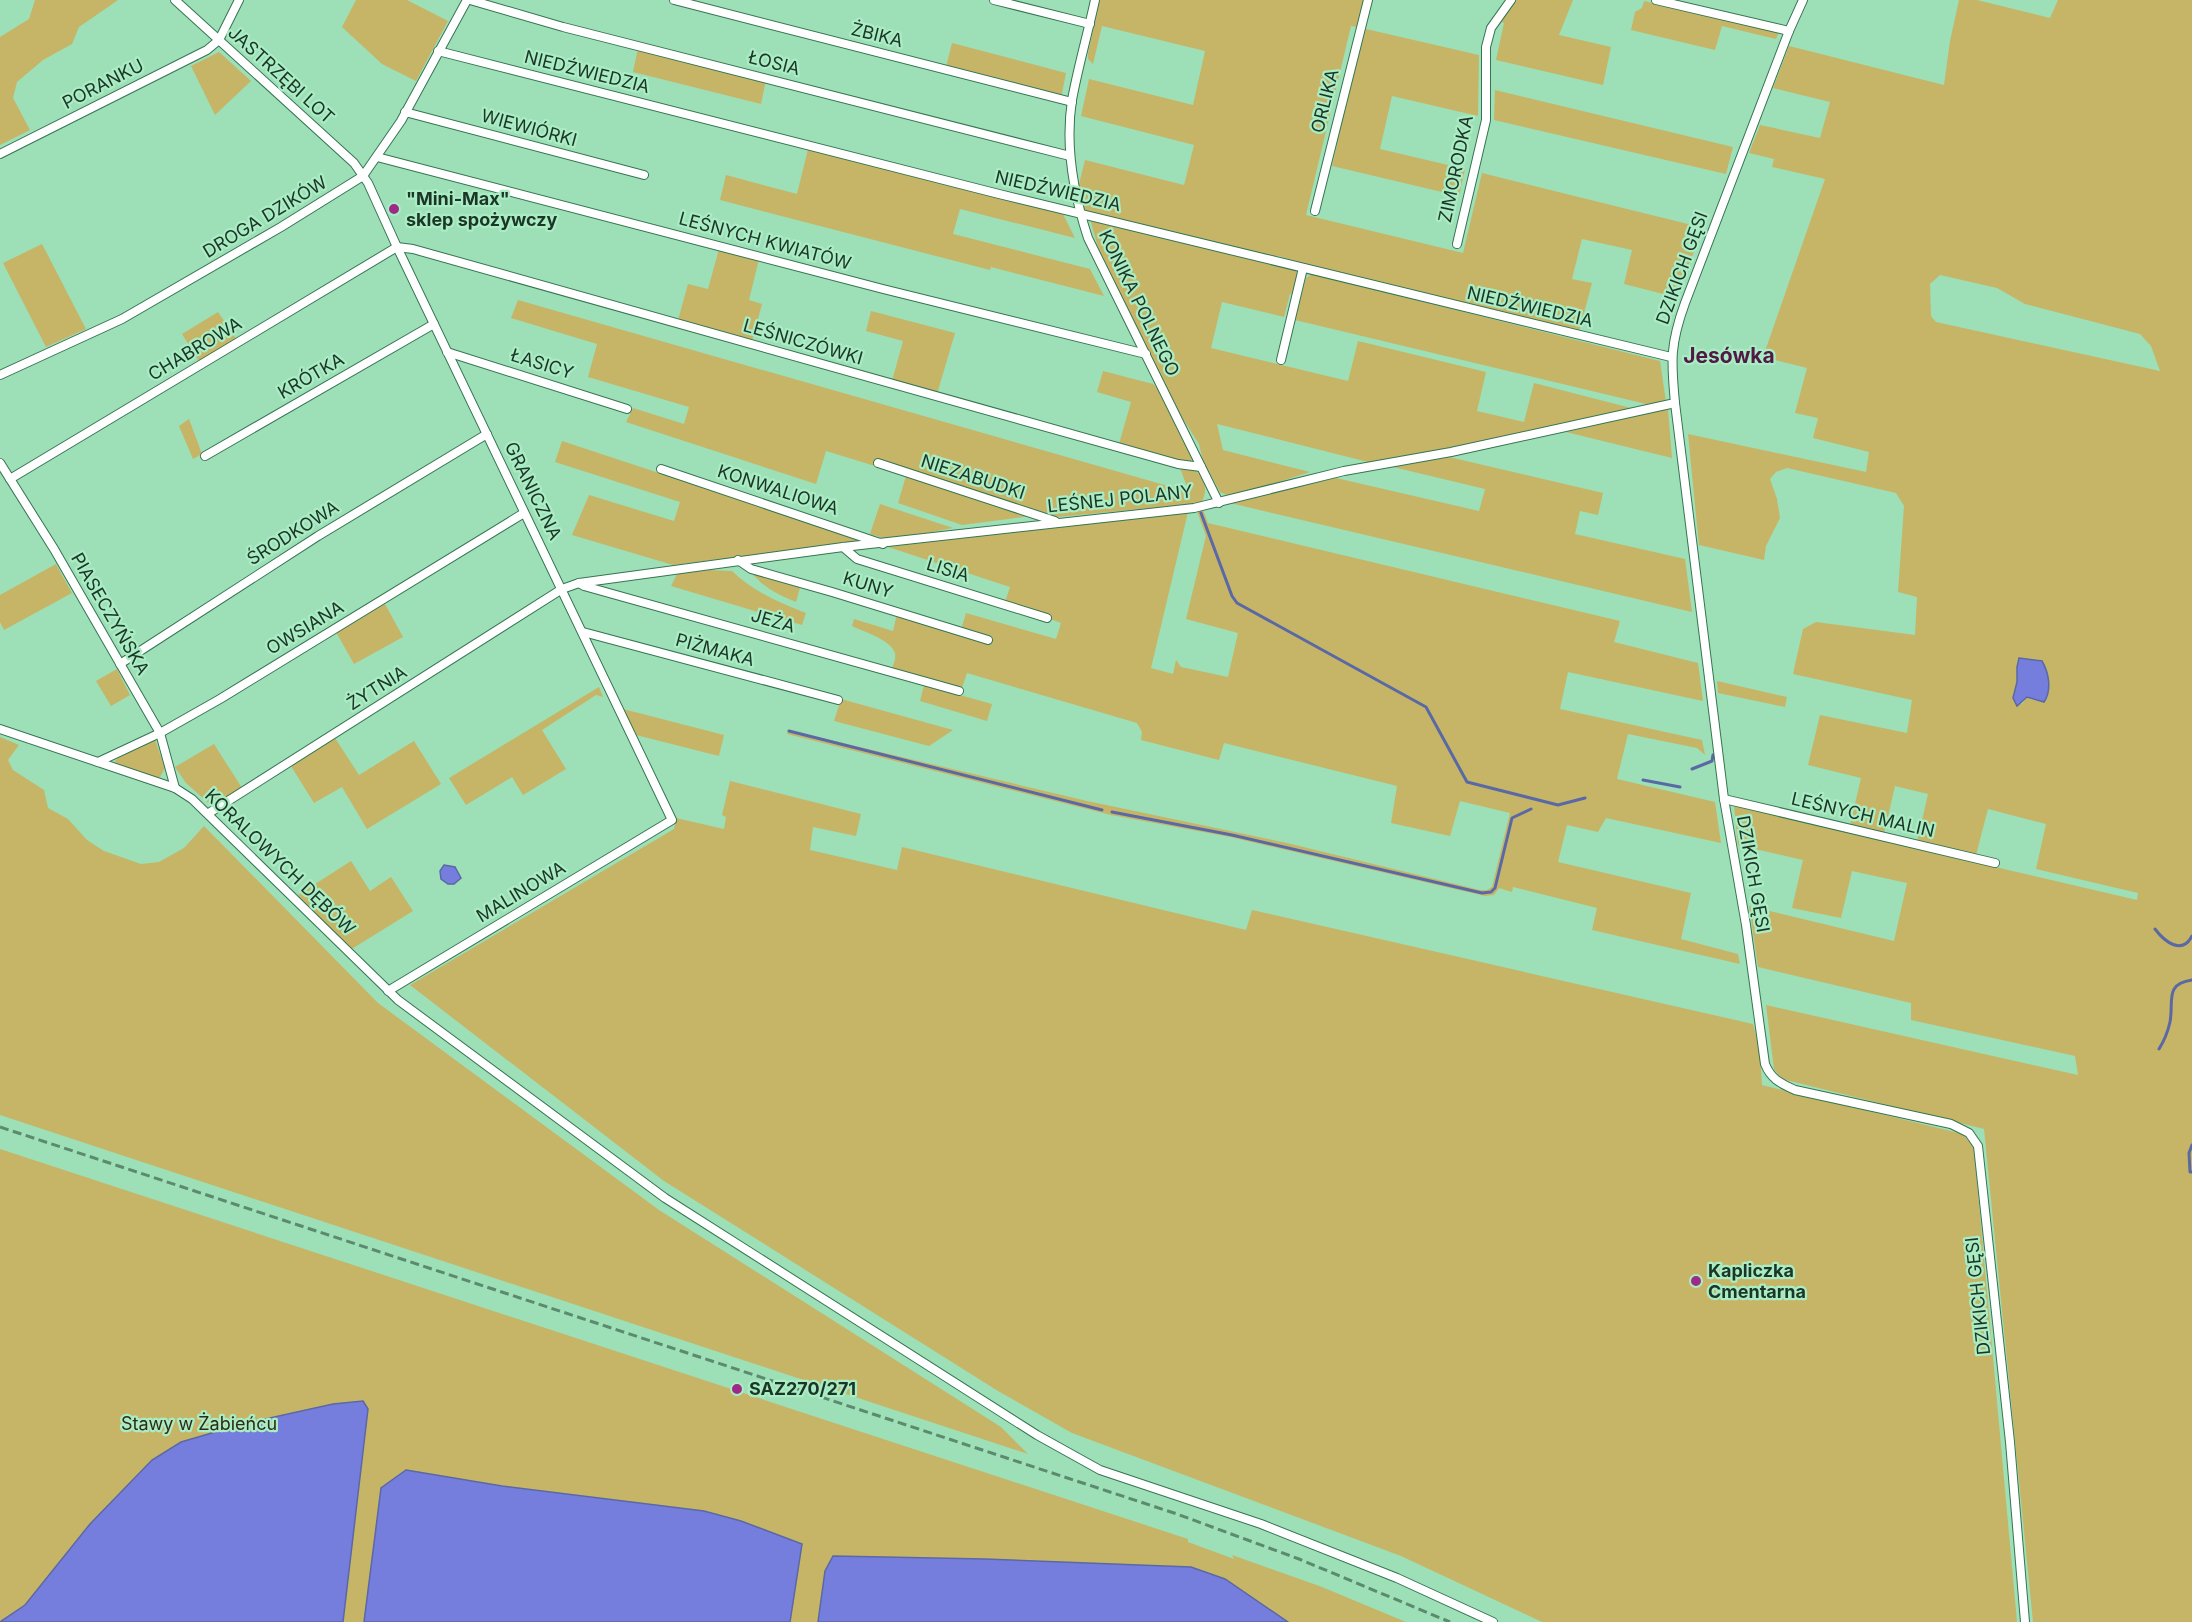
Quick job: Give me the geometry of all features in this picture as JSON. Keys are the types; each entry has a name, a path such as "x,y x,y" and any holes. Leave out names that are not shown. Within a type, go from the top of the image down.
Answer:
{"street":[{"name":"JASTRZĘBI LOT","path":"175,0 354,163 363,176"},
{"path":"219,40 239,0"},
{"name":"DROGA DZIKÓW","path":"0,375 122,319 261,239 363,176 405,112 468,0"},
{"name":"ŁOSIA","path":"468,0 563,27 1070,156"},
{"name":"ŻBIKA","path":"674,0 1072,102"},
{"path":"994,0 1090,24"},
{"name":"KONIKA POLNEGO","path":"1095,0 1072,102 1070,156 1079,213 1088,238 1219,503"},
{"name":"ORLIKA","path":"1315,211 1368,0"},
{"name":"ZIMORODKA","path":"1457,244 1486,120 1486,47 1491,28 1511,0"},
{"path":"1656,0 1789,31"},
{"name":"DZIKICH GĘSI","path":"1803,0 1685,303 1676,329 1671,357 1724,799 1746,925 1765,1064 1769,1074 1776,1081 1795,1090 1951,1124 1968,1133 1978,1146 2010,1442 2025,1622"},
{"name":"PORANKU","path":"0,154 207,50 219,40"},
{"name":"NIEDŹWIEDZIA","path":"438,51 999,194 1671,357"},
{"name":"WIEWIÓRKI","path":"405,112 644,175"},
{"name":"LEŚNYCH KWIATÓW","path":"376,156 883,289 1146,354"},
{"name":"GRANICZNA","path":"363,176 672,820"},
{"name":"LEŚNICZÓWKI","path":"397,247 412,249 1178,464 1201,467"},
{"name":"CHABROWA","path":"10,479 397,247"},
{"path":"1281,360 1303,268"},
{"name":"KRÓTKA","path":"205,456 434,324"},
{"name":"ŁASICY","path":"447,352 627,408"},
{"name":"LEŚNEJ POLANY","path":"562,589 579,582 738,560 1194,508 1344,471 1451,452 1675,403"},
{"name":"ŚRODKOWA","path":"120,664 318,536 487,434"},
{"name":"PIASECZYŃSKA","path":"0,463 54,549 160,733 175,788"},
{"name":"NIEZABUDKI","path":"879,463 1058,522"},
{"name":"KONWALIOWA","path":"661,469 883,544"},
{"name":"OWSIANA","path":"98,762 160,733 220,699 524,513"},
{"name":"LISIA","path":"843,547 856,559 1047,618"},
{"name":"KUNY","path":"738,560 751,569 988,640"},
{"name":"JEŻA","path":"579,582 595,589 959,691"},
{"name":"ŻYTNIA","path":"209,813 562,589"},
{"name":"PIŻMAKA","path":"583,632 838,700"},
{"name":"KORALOWYCH DĘBÓW","path":"0,729 175,788 209,813 388,991 665,1198 1037,1436 1100,1470 1261,1524 1397,1578 1493,1622"},
{"name":"LEŚNYCH MALIN","path":"1724,799 1995,863"},
{"name":"MALINOWA","path":"388,991 672,820"}],"green space":[{"path":"35,0 118,0 79,27 72,44 43,60 17,82 13,98 30,130 0,145 0,37 29,19"},
{"path":"356,0 407,0 448,21 416,81 382,64 342,27"},
{"path":"1100,0 1364,0 1357,27 1351,26 1306,215 1463,253 1482,173 1704,228 1675,297 1624,284 1632,250 1582,239 1572,279 1592,283 1579,332 1314,268 1279,256 1265,256 1084,212 1079,184 1085,160 1184,185 1194,145 1081,116 1089,79 1193,105 1205,51 1102,26 1093,64 1088,59 1088,53"},
{"path":"1515,0 1573,0 1559,35 1611,47 1603,85 1496,60 1504,23 1501,22"},
{"path":"1959,0 1977,0 2050,18 2058,0 2192,0 2192,1622 2033,1622 1984,1129 1782,1079 1774,1069 1766,1005 2078,1075 2075,1056 1911,1020 1911,1003 1758,967 1749,906 1894,941 1907,883 1852,871 1841,918 1792,908 1803,860 1738,845 1734,806 2137,900 2138,893 2036,869 2046,824 1988,809 1976,855 1917,842 1928,794 1895,786 1884,834 1850,826 1861,778 1808,765 1820,715 1907,733 1912,700 1793,674 1803,629 1816,622 1915,635 1917,597 1898,592 1904,506 1896,493 1787,468 1776,472 1770,479 1777,499 1780,518 1766,546 1764,560 1699,545 1688,434 1866,472 1869,452 1813,438 1818,418 1795,413 1807,368 1763,357 1825,179 1772,167 1774,159 1749,153 1760,125 1820,138 1830,102 1773,88 1789,46 1944,85","holes":["1940,275 1997,288 2025,304 2140,334 2151,346 2160,371 1936,322 1931,316 1930,284","2017,667 2048,696 2044,702 2027,697 2022,704 2013,698 2017,682"]},
{"path":"1644,1 1779,32 1776,39 1722,26 1715,50 1631,30 1635,12 1642,8"},
{"path":"1366,29 1479,55 1478,116 1392,96 1380,149 1465,169 1459,196 1332,166"},
{"path":"952,43 1066,73 1061,98 946,67"},
{"path":"638,48 766,80 761,104 633,72"},
{"path":"219,52 251,81 215,115 191,66"},
{"path":"1495,90 1733,147 1726,174 1494,120"},
{"path":"808,149 1062,212 1075,238 960,209 953,234 1090,269 1104,296 991,267 990,270 720,200 726,175 797,194"},
{"path":"1090,219 1295,269 1298,275 1294,293 1290,294 1284,317 1222,302 1211,348 1348,381 1358,341 1486,372 1477,411 1524,422 1534,383 1631,408 1549,428 1372,463 1217,424 1223,450 1310,472 1231,497 1220,492 1203,461 1199,444 1169,397 1153,359 1120,296 1097,244"},
{"path":"42,244 86,329 46,347 3,263"},
{"path":"719,249 759,259 749,300 762,304 752,341 678,320 688,284 708,289"},
{"path":"1312,274 1660,361 1666,402 1646,404 1295,320 1306,278"},
{"path":"518,300 1189,492 1180,468 1195,470 1204,482 1205,494 1201,503 1058,517 878,459 875,466 826,451 816,484 626,422 633,408 684,424 689,407 588,377 597,344 511,318"},
{"path":"871,311 955,333 937,394 892,381 903,341 866,331"},
{"path":"218,312 237,340 200,363 182,334"},
{"path":"1103,371 1153,384 1157,388 1191,461 1179,461 1119,444 1131,402 1097,392"},
{"path":"1668,409 1672,458 1566,432"},
{"path":"189,419 202,454 193,459 179,426"},
{"path":"562,441 865,541 673,565 572,535 589,495 674,521 680,502 555,462"},
{"path":"1449,457 1603,493 1598,515 1580,511 1575,534 1685,559 1692,612 1230,503 1336,478 1479,511 1485,489 1393,467"},
{"path":"906,476 1031,516 962,525 898,503"},
{"path":"880,504 953,528 890,540 870,534"},
{"path":"1203,510 1208,523 1620,621 1614,642 1698,663 1703,701 1568,672 1560,709 1702,740 1705,755 1697,748 1628,734 1617,779 1715,802 1721,843 1606,818 1598,832 1567,825 1558,862 1691,893 1681,939 1738,954 1740,964 1592,930 1597,908 1513,887 1512,892 1499,888 1494,895 1485,896 1230,837 1111,815 787,734 788,730 1087,801 1287,843 1480,890 1492,887 1510,813 1460,801 1450,836 1391,823 1397,786 1224,743 1219,760 1141,740 1142,732 1137,723 967,673 962,688 892,668 895,653 892,648 870,633 852,626 854,619 893,631 897,614 961,630 966,613 1056,639 1061,623 1005,602 1010,587 888,547 1188,512 1151,668 1173,674 1176,660 1181,667 1228,677 1238,633 1186,619 1206,536 1197,511"},
{"path":"56,564 72,593 4,630 0,622 0,595"},
{"path":"708,570 732,571 767,596 806,613 802,625 671,586 677,574"},
{"path":"751,572 801,584 796,602 772,590"},
{"path":"385,604 403,637 354,664 336,632"},
{"path":"117,669 130,695 111,706 96,681"},
{"path":"1717,681 1787,697 1785,707 1718,693"},
{"path":"924,685 992,704 987,721 920,701"},
{"path":"599,687 603,697 596,695 542,730 566,769 523,795 512,777 466,805 449,778"},
{"path":"841,699 953,730 929,746 834,721"},
{"path":"623,709 724,735 719,756 636,735"},
{"path":"0,737 19,745 8,760 13,770 44,790 48,808 68,819 87,840 104,851 141,864 159,862 184,848 204,826 378,1003 659,1210 1001,1427 1028,1454 0,1115"},
{"path":"335,738 359,775 414,741 441,784 367,829 342,787 314,803 291,766"},
{"path":"155,740 165,768 160,777 155,778 116,764 115,761 118,758"},
{"path":"214,744 242,788 213,807 186,783 175,767"},
{"path":"730,781 861,814 856,836 813,827 810,850 897,870 902,847 1246,930 1252,910 1753,1024 1760,1050 1762,1085 1963,1134 1974,1148 2017,1622 1542,1622 1401,1556 1072,1433 998,1391 664,1181 410,985 674,829 676,818 724,829 726,817 722,815"},
{"path":"351,861 370,891 391,877 413,911 350,950 298,895"},
{"name":"Stawy w Żabieńcu","path":"0,1149 1188,1539 1188,1542 1234,1559 1232,1555 1322,1587 1406,1622 0,1622"}],"water":[{"path":"2019,658 2042,661 2049,682 2044,702 2027,697 2017,706 2013,698"},
{"path":"444,865 455,867 461,878 454,884 448,884 441,879 440,871"},
{"path":"363,1401 368,1409 343,1622 0,1622 25,1605 90,1524 152,1460 181,1442 243,1424 333,1404"},
{"path":"406,1470 502,1486 704,1511 741,1521 802,1544 790,1622 364,1622 381,1488"},
{"path":"833,1556 1191,1567 1225,1579 1288,1622 818,1622 825,1571"}],"waterway":[{"path":"1201,513 1232,596 1237,603 1426,707 1467,782 1558,805 1585,798"},
{"path":"789,731 1102,810"},
{"path":"1692,769 1712,761 1713,755"},
{"path":"1643,780 1680,787"},
{"path":"1112,812 1232,835 1482,893 1491,892 1495,888 1512,818 1531,809"},
{"path":"2155,929 2168,942 2178,946 2188,942 2192,936"},
{"path":"2159,1049 2169,1025 2174,990 2177,985 2192,980"},
{"path":"2192,1145 2189,1153 2190,1172 2192,1172"}],"railway":[{"path":"0,1127 1177,1514 1299,1559 1450,1622"}],"place":[{"name":"\"Mini-Max\" sklep spożywczy","path":"394,209"},
{"name":"Kapliczka Cmentarna","path":"1696,1281"},
{"name":"SAZ270/271","path":"737,1389"}],"district":[{"name":"Jesówka","path":"1729,356"}]}
